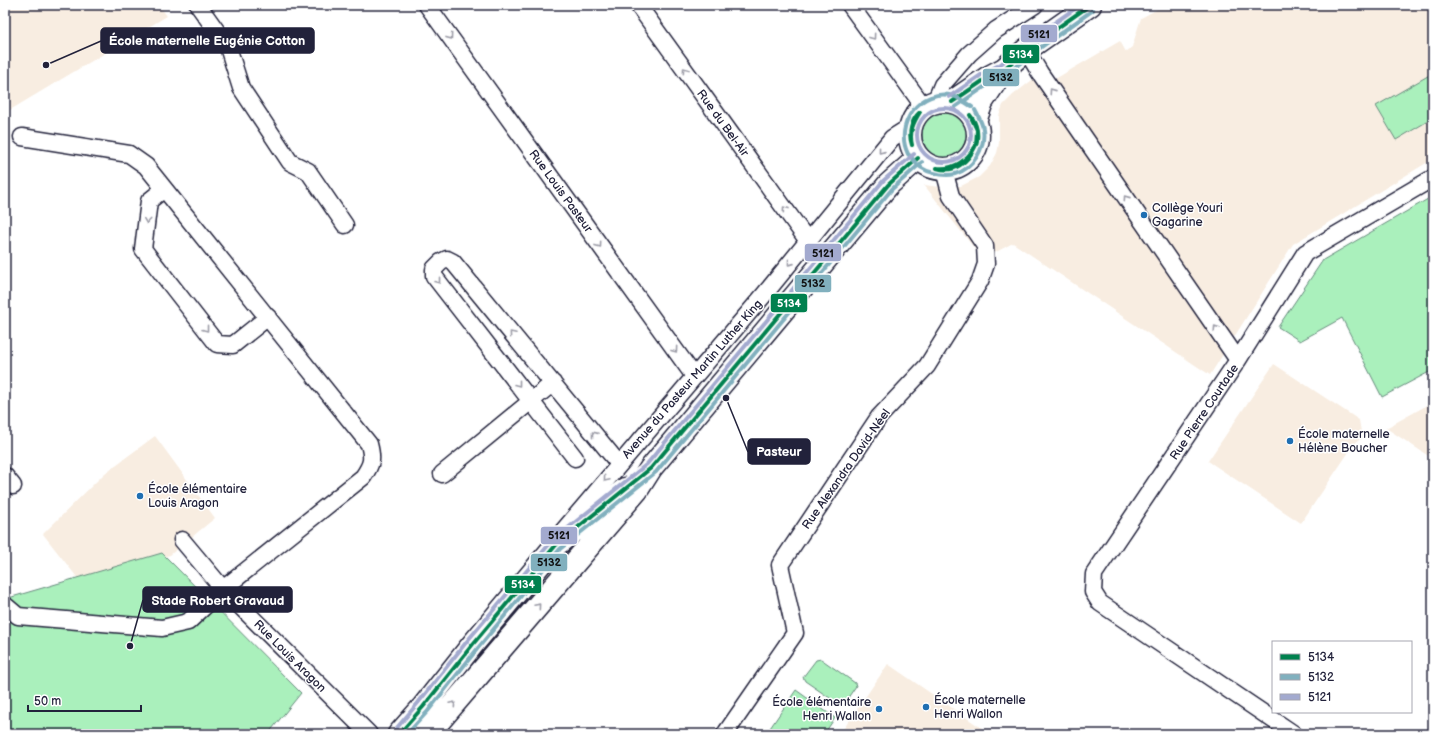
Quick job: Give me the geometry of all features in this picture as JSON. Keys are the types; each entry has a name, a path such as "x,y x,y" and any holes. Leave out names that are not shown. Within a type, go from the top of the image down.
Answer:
{"street":[{"path":"198,5 228,48 241,88 290,162 308,171 345,225"},
{"name":"Rue Louis Pasteur","path":"427,5 694,376"},
{"name":"Rue du Bel-Air","path":"638,5 808,241"},
{"path":"850,5 937,104 961,106 975,121"},
{"name":"Avenue du Pasteur Martin Luther King","path":"937,104 942,85 969,54 996,30 1035,5"},
{"name":"Avenue du Pasteur Martin Luther King","path":"556,545 564,529 808,241 892,138 911,126 916,115 1004,69 1026,50 1090,5"},
{"path":"1026,50 1040,73 1238,360"},
{"name":"Avenue du Pasteur Martin Luther King","path":"944,170 962,164 970,158 978,140 978,130 975,121 982,102 1004,69"},
{"path":"911,126 910,137 912,148 918,158 925,164 944,170"},
{"path":"5,605 18,616 162,628 188,622 223,589 363,477 371,466 372,456 369,444 146,166 129,154 22,137"},
{"name":"Avenue du Pasteur Martin Luther King","path":"428,734 637,490 651,468 888,185 918,158"},
{"name":"Rue Alexandra David-Néel","path":"725,734 794,633 780,565 879,417 927,366 980,281 986,264 985,246 951,196 944,170"},
{"name":"Rue Pierre Courtade","path":"1288,732 1192,664 1100,603 1093,592 1094,574 1238,360 1305,253 1433,178"},
{"path":"164,189 149,201 143,249 217,344 233,345 268,317"},
{"path":"575,458 434,276 434,269 441,262 447,259 453,262 619,464"},
{"path":"442,474 553,383"},
{"name":"Avenue du Pasteur Martin Luther King","path":"399,734 423,707 473,644 556,545 651,468"},
{"name":"Rue Louis Aragon","path":"182,540 223,589 369,734"}],"shaded area":[{"path":"5,5 159,5 167,16 5,113"},
{"name":"Collège Youri Gagarine","path":"1165,5 1433,5 1433,159 1293,244 1210,375 1013,243 983,259 924,185 940,187 961,186 979,177 990,166 997,153 999,143 999,116 1003,105 1013,95 1036,77 1043,86 1120,41 1126,52 1132,47 1141,18"},
{"name":"École maternelle Hélène Boucher","path":"1274,364 1359,420 1362,438 1355,443 1301,523 1208,461"},
{"path":"1433,402 1433,459 1386,428"},
{"name":"École élémentaire Louis Aragon","path":"155,436 215,518 170,555 80,581 43,534 105,473"},
{"path":"888,664 983,729 979,734 840,734"}],"green space":[{"path":"1433,73 1433,118 1396,140 1376,106"},
{"path":"945,112 958,116 964,122 968,135 964,148 958,154 945,158 932,154 926,148 922,135 926,122 932,116"},
{"path":"1433,196 1433,370 1382,397 1342,318 1300,341 1278,327 1323,260"},
{"path":"162,553 301,693 268,734 5,734 5,599"},
{"path":"821,659 855,683 856,686 843,705 840,705 805,681 803,677 816,660"},
{"path":"796,690 835,718 824,734 766,734"}],"transit line":[{"name":"5121","path":"949,97 984,73 1001,64 1023,45 1080,5"},
{"name":"5134","path":"952,102 987,78 1004,69 1026,50 1090,5"},
{"name":"5132","path":"955,107 990,83 1007,74 1030,55 1093,10"},
{"name":"5132","path":"972,107 953,96 941,95 930,97 921,102 913,110 907,120 904,131 904,143 908,154 921,168 937,174 955,174 967,168 977,157 983,136 982,124 975,110"},
{"name":"5121","path":"939,108 949,108 963,116 969,125 971,135 969,145 963,154 949,162 939,162 929,157 922,150 917,140 917,130 922,120 929,113 939,108"},
{"name":"5134","path":"912,145 910,136 911,127 914,119 920,112"},
{"name":"5134","path":"912,145 912,128 920,112"},
{"name":"5134","path":"970,115 977,129 976,145"},
{"name":"5134","path":"970,115 977,130 976,145"},
{"name":"5134","path":"937,168 949,168 959,164 975,147"},
{"name":"5134","path":"937,168 955,168 964,162 975,147"},
{"name":"5121","path":"395,730 468,640 552,541 647,464 883,181 914,154"},
{"name":"5134","path":"399,734 423,707 473,644 556,545 651,468 888,185 918,158"},
{"name":"5132","path":"407,734 428,711 560,549 656,472 892,189 922,162"}],"place":[{"name":"École maternelle Eugénie Cotton","path":"46,65"},
{"name":"Collège Youri Gagarine","path":"1144,215"},
{"name":"Pasteur","path":"726,398"},
{"name":"École maternelle Hélène Boucher","path":"1290,441"},
{"name":"École élémentaire Louis Aragon","path":"140,496"},
{"name":"Stade Robert Gravaud","path":"130,646"},
{"name":"École maternelle Henri Wallon","path":"926,707"},
{"name":"École élémentaire Henri Wallon","path":"879,709"}]}
